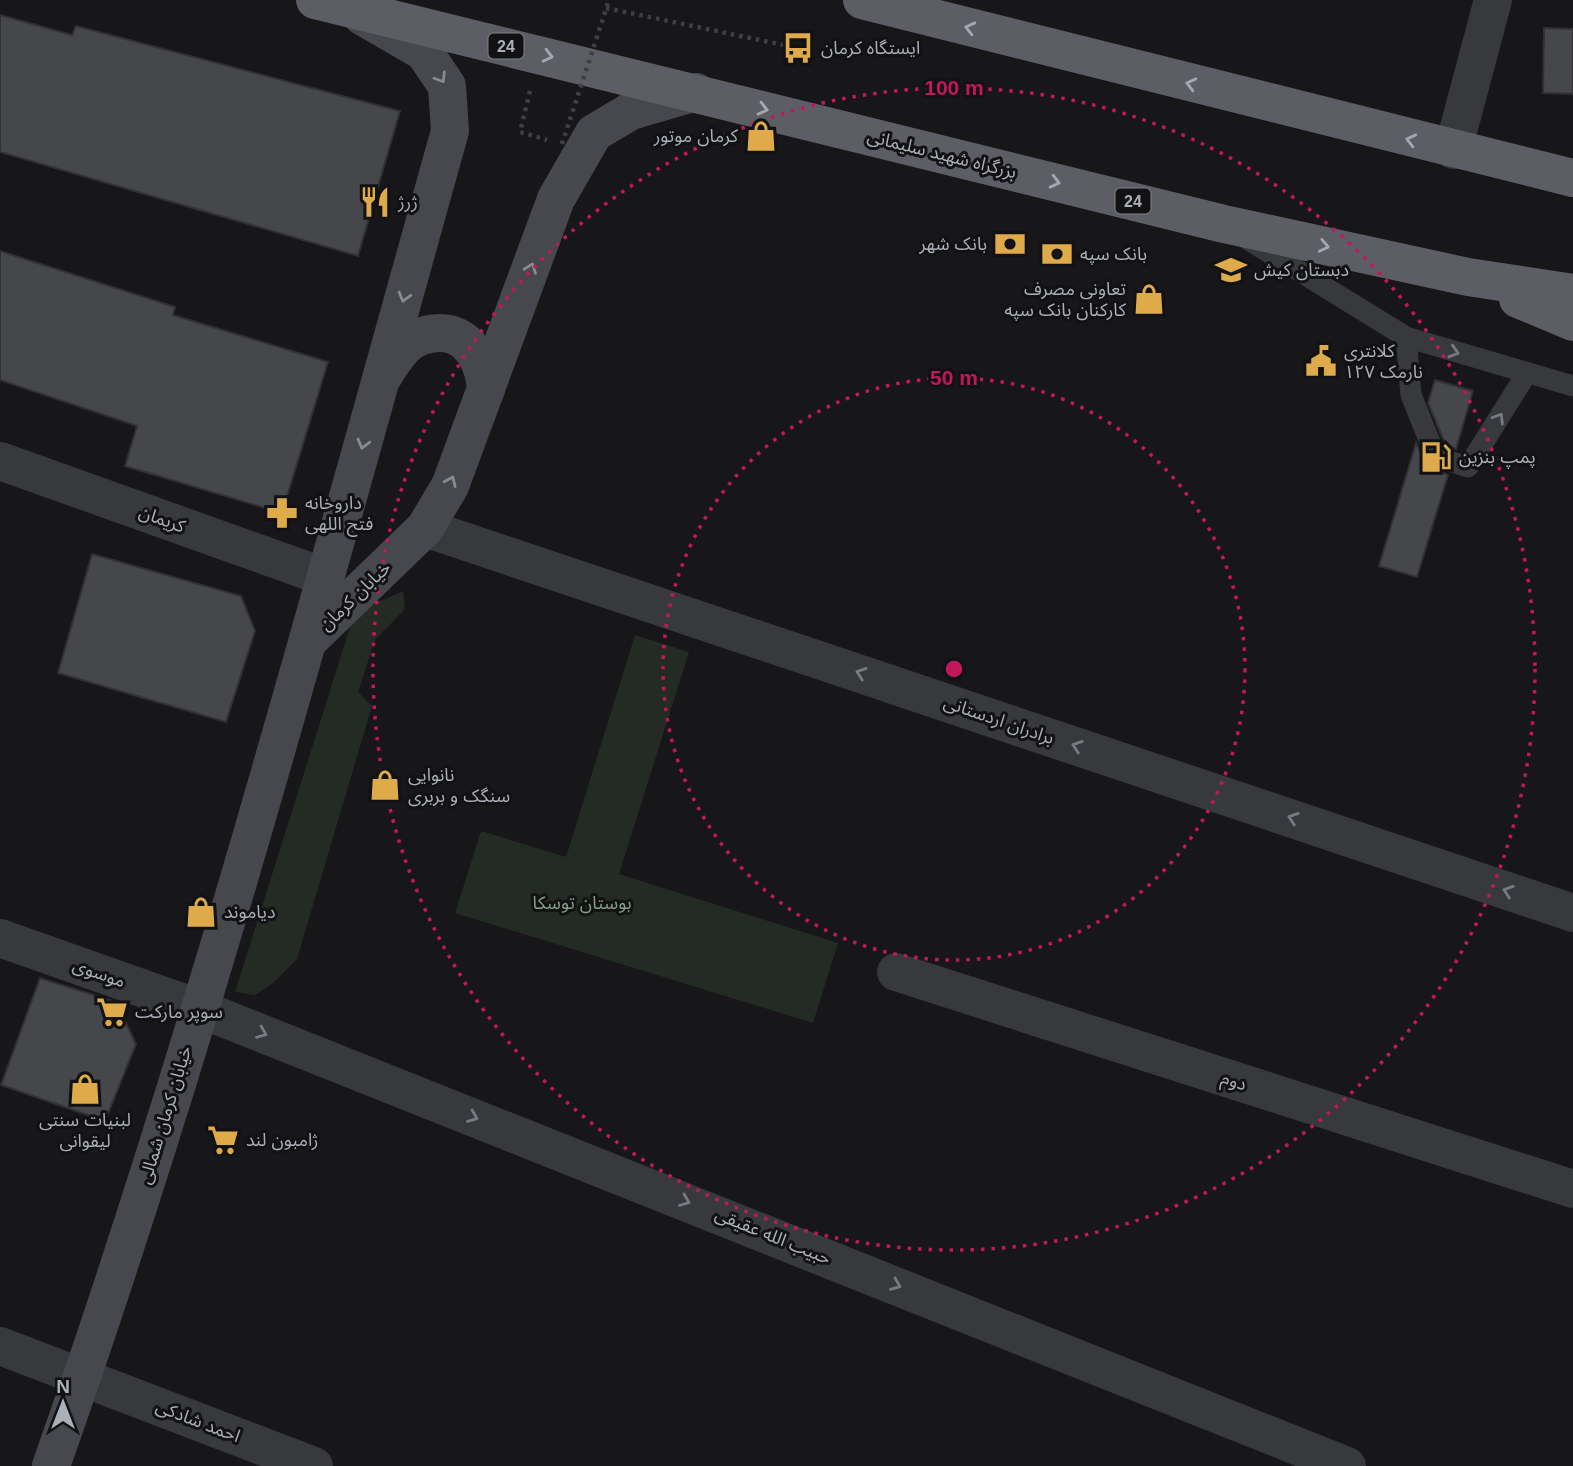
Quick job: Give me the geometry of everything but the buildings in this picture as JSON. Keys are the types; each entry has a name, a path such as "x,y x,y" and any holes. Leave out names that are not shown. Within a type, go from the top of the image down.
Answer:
{"highway":[{"path":"862,0 1452,150 1573,178"},
{"name":"بزرگراه شهید سلیمانی","path":"332,4 1224,224 1468,277 1573,293"},
{"path":"1452,150 1573,159"},
{"path":"1468,277 1573,322"}],"main road":[{"name":"خیابان کرمان","path":"309,640 450,131 447,86 424,52 332,4"},
{"name":"خیابان کرمان","path":"309,640 425,528 450,486 556,199 594,133 631,111 696,92"},
{"path":"381,379 398,353 415,338 443,333 470,344 483,364 486,389"},
{"name":"خیابان کرمان شمالی","path":"51,1466 83,1376 198,1008 309,640"}],"street":[{"path":"1452,150 1493,0"},
{"name":"کریمان","path":"0,461 325,577"},
{"name":"برادران اردستانی","path":"425,528 1573,913"},
{"name":"موسوی","path":"0,938 198,1008"},
{"name":"دوم","path":"896,972 1573,1189"},
{"name":"حبیب الله عقیقی","path":"198,1008 1347,1466"},
{"name":"احمد شادکی","path":"0,1346 314,1466"}],"lane":[{"path":"1224,224 1406,337 1573,386"},
{"path":"1406,337 1411,395 1436,457 1468,467 1527,373"}],"path":[{"path":"520,132 562,144 609,0"},
{"path":"606,8 798,48"}],"green space":[{"path":"403,591 405,609 375,640 358,692 372,706 297,959 273,983 255,995 235,992 351,624 369,606"},
{"name":"بوستان توسکا","path":"635,635 689,652 619,874 838,943 813,1023 455,913 481,831 566,857"}],"place":[{"name":"ایستگاه کرمان","path":"798,48"},
{"name":"کرمان موتور","path":"761,136"},
{"name":"ژرژ","path":"375,202"},
{"name":"بانک شهر","path":"1010,244"},
{"name":"بانک سپه","path":"1057,254"},
{"name":"دبستان کیش","path":"1231,270"},
{"name":"تعاونی مصرف کارکنان بانک سپه","path":"1149,299"},
{"name":"کلانتری ۱۲۷ نارمک","path":"1321,361"},
{"name":"پمپ بنزین","path":"1436,457"},
{"name":"داروخانه فتح اللهی","path":"282,513"},
{"name":"نانوایی سنگک و بربری","path":"385,785"},
{"name":"دیاموند","path":"201,912"},
{"name":"سوپر مارکت","path":"112,1012"},
{"name":"لبنیات سنتی لیقوانی","path":"85,1089"},
{"name":"ژامبون لند","path":"223,1140"}]}
